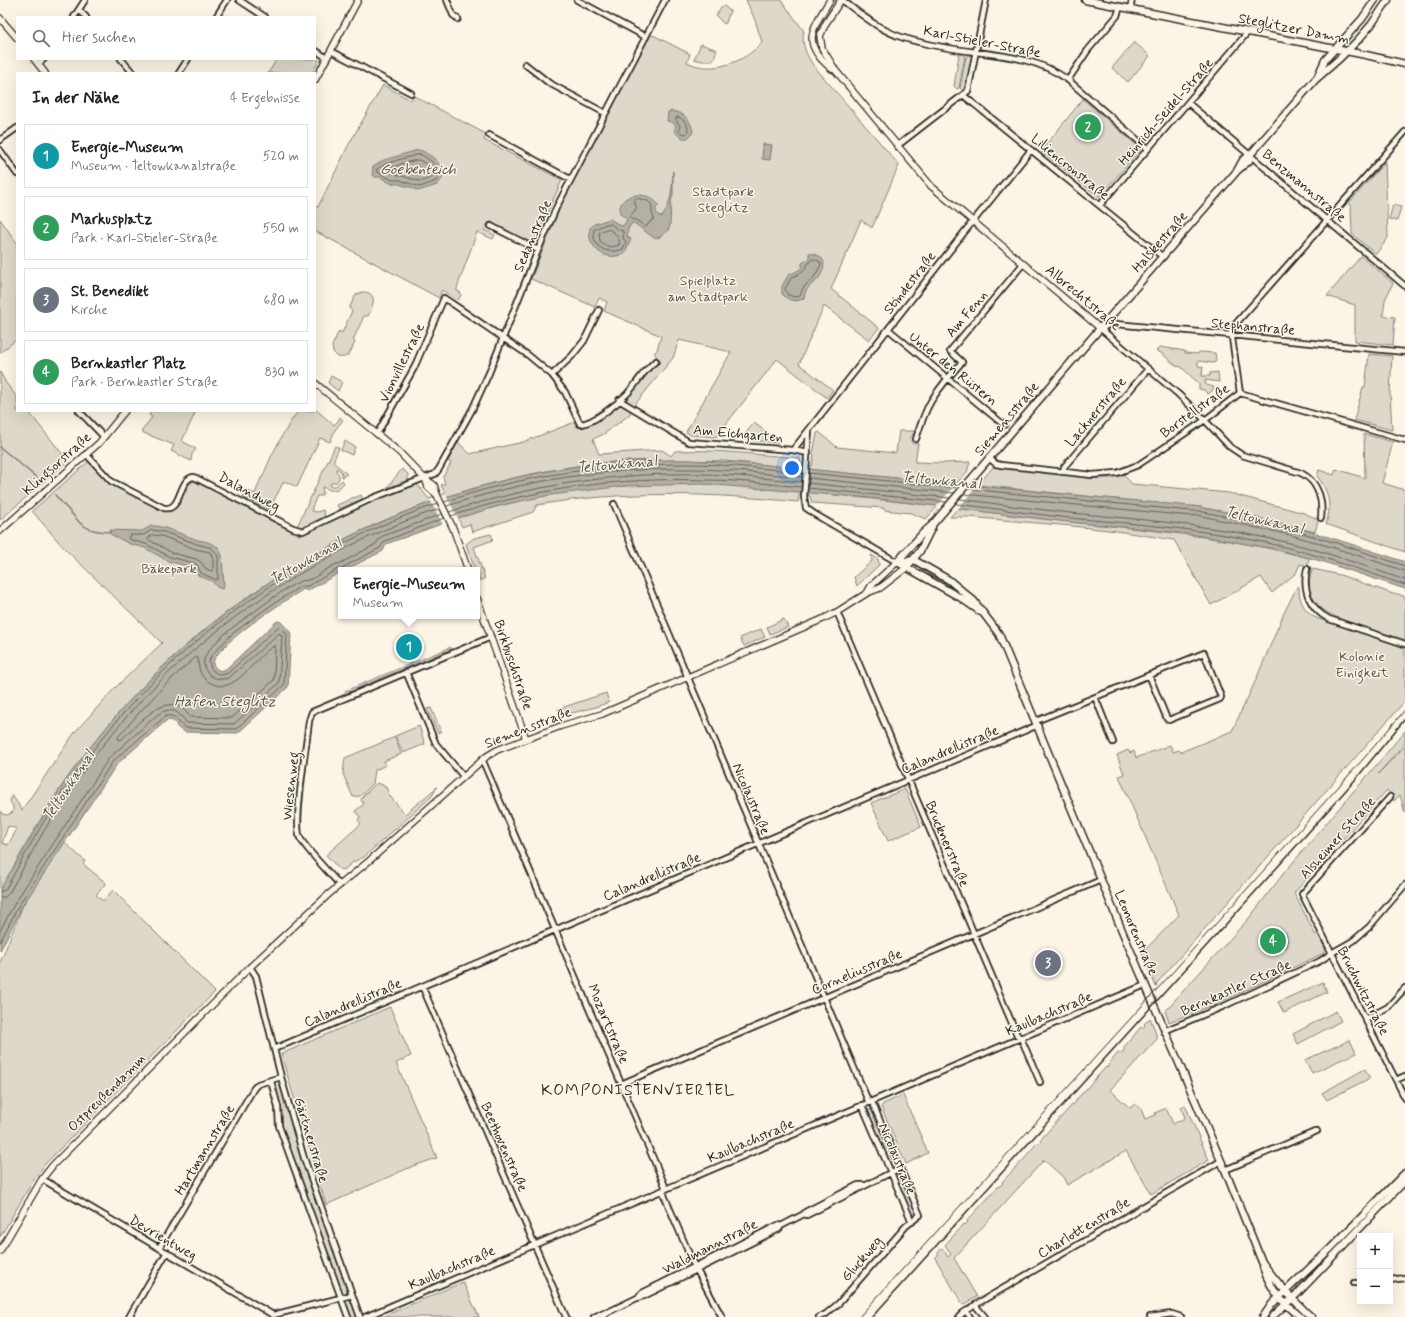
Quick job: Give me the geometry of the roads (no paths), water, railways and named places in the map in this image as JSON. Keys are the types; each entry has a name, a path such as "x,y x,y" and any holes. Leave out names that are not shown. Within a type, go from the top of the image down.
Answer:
{"main road":[{"name":"Steglitzer Damm","path":"1085,0 1348,51 1405,64"},
{"name":"Halskestraße","path":"1316,79 1324,62 1362,19 1375,0"},
{"name":"Halskestraße","path":"1101,329 1237,171 1248,163 1250,155 1316,79 1348,51 1371,25 1388,0"},
{"name":"Siemensstraße","path":"897,562 937,520 1101,329"},
{"name":"Siemensstraße","path":"906,568 920,551 932,525"},
{"path":"897,562 914,560"},
{"name":"Leonorenstraße","path":"914,560 955,584 974,601 994,624 1004,642 1164,1031 1221,1160 1269,1283 1279,1298 1301,1317"},
{"name":"Leonorenstraße","path":"897,562 961,598 985,615"},
{"path":"1263,1317 1272,1304 1331,1248 1405,1173"},
{"path":"1272,1317 1405,1181"},
{"name":"Leonorenstraße","path":"1262,1262 1292,1298 1311,1317"}],"street":[{"path":"75,16 85,0"},
{"path":"217,16 227,0"},
{"path":"239,0 263,16"},
{"path":"316,78 358,0"},
{"path":"447,0 453,15 458,19"},
{"path":"577,0 646,37"},
{"name":"Sedanstraße","path":"424,478 436,472 453,445 473,408 504,339 538,250 570,179 665,0"},
{"path":"830,0 815,25 812,32 812,40 817,55 836,71"},
{"path":"836,71 822,48 820,36 822,30 841,0"},
{"name":"Karl-Stieler-Straße","path":"841,0 868,21 897,35 917,41 1036,63 1056,71 1148,149"},
{"path":"897,146 968,91 986,0"},
{"path":"1130,9 1132,0"},
{"path":"1068,80 1088,50 1118,14 1120,7"},
{"path":"79,10 85,16"},
{"path":"0,18 16,37"},
{"name":"Heinrich-Seidel-Straße","path":"1100,205 1248,32"},
{"path":"316,51 327,58"},
{"path":"331,51 411,93"},
{"path":"122,60 132,72"},
{"path":"180,72 187,60"},
{"path":"36,61 44,72"},
{"path":"525,64 549,83 605,113"},
{"name":"Albrechtstraße","path":"836,71 926,181 972,222 1178,394 1230,447 1240,454 1301,473 1308,477 1314,484 1321,497 1321,518"},
{"name":"Liliencronstraße","path":"963,95 1163,257"},
{"name":"Benzmannstraße","path":"1188,103 1405,286"},
{"path":"0,140 16,129"},
{"path":"1231,336 1232,328 1405,132"},
{"path":"489,135 570,179"},
{"path":"0,150 16,173"},
{"name":"Stindestraße","path":"794,450 972,222 1031,150"},
{"path":"491,226 538,250"},
{"name":"Am Fenn","path":"916,439 921,422 930,402 962,362 950,352 1023,264"},
{"name":"Vionvillestraße","path":"377,434 414,368 444,298 504,339"},
{"path":"552,375 584,342 599,310"},
{"name":"Stephanstraße","path":"1101,329 1108,325 1114,324 1405,352"},
{"name":"Unter den Rüstern","path":"888,329 1004,425"},
{"name":"Borstellstraße","path":"990,458 996,464 1001,465 1092,475 1106,475 1127,470 1138,465 1205,420 1240,393 1231,336"},
{"path":"504,339 552,375 565,392 580,424 593,420 627,394 656,361"},
{"name":"Lacknerstraße","path":"1063,472 1064,467 1148,369"},
{"path":"316,384 405,458 424,478 428,487 437,495 453,528 467,567"},
{"path":"1240,393 1405,440"},
{"name":"Am Eichgarten","path":"619,400 689,442 794,450"},
{"path":"80,412 104,437"},
{"name":"Klingsorstraße","path":"0,531 104,437 124,412"},
{"path":"794,450 808,453 809,431"},
{"name":"Leonorenstraße","path":"808,453 804,497 806,508 897,562"},
{"name":"Dalandweg","path":"86,454 111,481 164,508 170,508 174,505 187,480 194,477 300,531 306,531 368,500 424,478"},
{"name":"Nicolaistraße","path":"614,504 824,998 920,1215"},
{"name":"Siemensstraße","path":"867,593 871,586 897,562"},
{"name":"Siemensstraße","path":"250,967 340,885 436,802 482,759 498,750 526,739 561,726 602,714 837,612 867,593 880,588 906,568"},
{"path":"1307,569 1305,581 1307,594 1310,602 1320,613 1329,619 1405,644"},
{"name":"Birkbuschstraße","path":"480,607 526,739"},
{"name":"Brucknerstraße","path":"837,612 1017,1035 1021,1038 1040,1082"},
{"path":"463,776 436,744 406,672 490,637"},
{"name":"Calandrellistraße","path":"274,1049 908,780 1095,697 1149,675 1204,653 1221,697 1220,699 1168,720 1149,675"},
{"name":"Wiesenweg","path":"340,885 310,851 300,838 298,832 297,821 309,721 312,712 406,672"},
{"path":"1095,697 1113,742"},
{"name":"Mozartstraße","path":"482,759 665,1186 664,1195 696,1268 722,1317"},
{"name":"Alsheimer Straße","path":"1302,894 1390,797"},
{"name":"Corneliusstraße","path":"621,1084 1101,880"},
{"name":"Bernkastler Straße","path":"1164,1031 1222,1007 1320,961 1353,941 1369,927 1405,885"},
{"name":"Bruchwitzstraße","path":"1302,894 1405,1098"},
{"name":"Gärtnerstraße","path":"250,967 256,976 281,1077 304,1158 360,1317"},
{"name":"Ostpreußendamm","path":"0,1251 42,1179 53,1165 250,967"},
{"name":"Kaulbachstraße","path":"365,1317 1145,985"},
{"name":"Beethovenstraße","path":"422,986 566,1317"},
{"path":"1365,1019 1388,1007 1405,988"},
{"path":"1396,1080 1405,1076"},
{"name":"Hartmannstraße","path":"159,1248 254,1088 258,1084 281,1077"},
{"name":"Gärtnerstraße","path":"271,1081 278,1107 279,1126 348,1317"},
{"name":"Nicolaistraße","path":"862,1105 912,1222"},
{"path":"1225,1170 1317,1131"},
{"name":"Charlottenstraße","path":"959,1317 975,1305 1221,1160"},
{"name":"Waldmannstraße","path":"603,1317 608,1312 639,1296 644,1296 650,1291 696,1268 779,1229 780,1226 804,1214 805,1212 843,1195 858,1185 864,1185 900,1168"},
{"name":"Devrientweg","path":"42,1179 273,1316"},
{"name":"Gluckweg","path":"819,1317 826,1314 839,1303 906,1226 920,1215"},
{"path":"129,1317 166,1252"},
{"path":"1393,1280 1405,1278"},
{"path":"273,1316 352,1295"},
{"path":"975,1305 985,1317"},
{"path":"966,1311 970,1317"},
{"name":"Waldmannstraße","path":"594,1317 604,1312 608,1312"},
{"path":"1150,1317 1172,1314 1181,1317"}],"water":[{"path":"672,111 680,113 689,120 693,132 691,135 683,138 674,130 676,127 674,123 667,121 668,112"},
{"path":"763,144 772,145 770,160 762,159"},
{"name":"Goebenteich","path":"418,150 423,151 438,162 442,179 437,185 418,191 399,184 390,183 380,177 375,177 372,174 373,167 384,160"},
{"path":"673,171 673,194 668,231 658,238 654,238 632,223 628,229 627,237 631,239 625,253 618,256 610,256 605,255 596,249 590,239 590,228 594,224 610,219 621,226 624,225 627,219 620,214 621,204 631,196 641,195 650,197 659,205 656,208 657,213 662,217 670,201"},
{"path":"809,253 815,254 822,258 824,265 822,273 819,278 807,289 804,298 795,301 789,300 782,294 782,286 789,274 802,268 802,263 809,259"},
{"path":"655,460 688,460 757,464 1202,507 1254,517 1305,530 1405,562 1405,589 1321,561 1270,548 1190,534 1068,522 870,498 705,484 624,486 550,495 502,505 458,518 386,544 383,551 351,567 338,567 338,574 307,591 304,589 237,635 216,656 213,664 215,668 220,670 226,669 277,621 281,622 291,633 288,687 238,733 185,732 178,728 174,721 167,720 117,764 23,905 0,951 1,887 45,813 74,769 120,712 170,660 226,613 286,572 349,537 415,508 484,486 555,470 588,465"},
{"path":"151,526 165,528 208,542 218,547 222,555 224,587 222,589 217,587 212,581 199,576 192,567 168,561 145,548 130,544 110,534 110,530 142,531"},
{"path":"1273,927 1281,929 1286,933 1288,943 1286,948 1275,945 1271,937 1270,930"}],"waterway":[{"path":"0,447 37,478"},
{"path":"55,495 81,524 95,530 110,532"}],"tram line":[{"path":"859,1317 1171,974 1365,757 1405,710"}],"railway":[{"path":"872,1317 1282,862 1355,780 1405,719"}],"place":[{"name":"Markusplatz","path":"1088,127"},
{"name":"Energie-Museum","path":"409,647"},
{"name":"Bernkastler Platz","path":"1273,941"},
{"name":"St. Benedikt","path":"1048,963"}],"district":[{"name":"KOMPONISTENVIERTEL","path":"638,1090"}],"park label":[{"name":"Stadtpark Steglitz","path":"723,200"},
{"name":"Spielplatz am Stadtpark","path":"708,290"},
{"name":"Bäkepark","path":"169,569"},
{"name":"Kolonie Einigkeit","path":"1362,666"}],"water label":[{"name":"Teltowkanal","path":"617,465"},
{"name":"Teltowkanal","path":"941,481"},
{"name":"Teltowkanal","path":"1264,521"},
{"name":"Teltowkanal","path":"306,562"},
{"name":"Hafen Steglitz","path":"225,702"},
{"name":"Teltowkanal","path":"69,786"}]}
